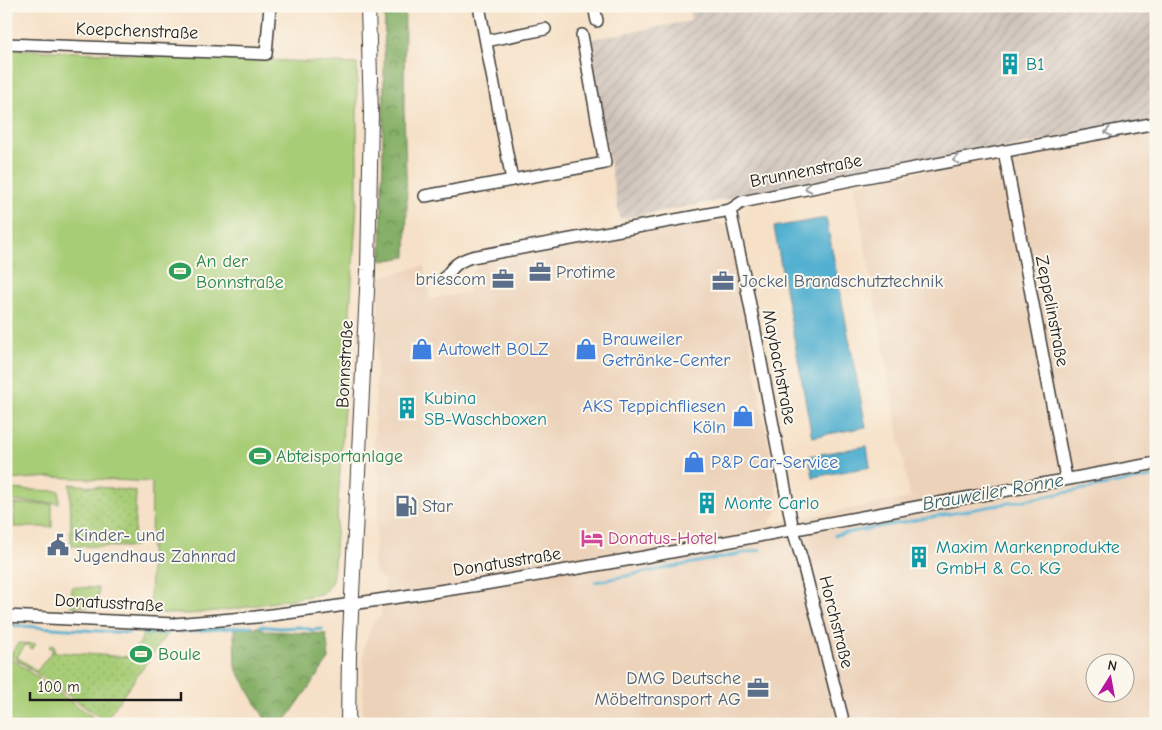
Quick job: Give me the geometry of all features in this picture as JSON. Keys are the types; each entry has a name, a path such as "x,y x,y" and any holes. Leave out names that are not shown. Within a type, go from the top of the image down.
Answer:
{"main road":[{"name":"Bonnstraße","path":"348,724 348,679 368,270 371,114 368,6"}],"street":[{"name":"Koepchenstraße","path":"6,44 266,54 270,6"},
{"path":"479,6 512,180"},
{"path":"594,6 597,21"},
{"path":"486,41 545,29"},
{"path":"425,196 605,163 582,35"},
{"name":"Brunnenstraße","path":"445,278 452,266 472,257 730,210 742,202 1004,151 1156,124"},
{"name":"Zeppelinstraße","path":"1004,151 1066,478"},
{"name":"Maybachstraße","path":"730,210 793,530"},
{"name":"Donatusstraße","path":"6,616 174,624 256,617 480,585 1156,463"},
{"name":"Horchstraße","path":"793,530 844,724"}],"shaded area":[{"path":"689,6 1156,6 1156,120 620,219 587,40 691,21"},
{"path":"1156,129 1156,724 362,724 364,645 373,624 381,617 385,581 375,572 373,565 380,488 380,475 374,444 379,277 424,266 430,299 469,292 468,282 470,275 483,262 708,221 720,223 727,228 731,237 779,502 777,514 767,524 910,498 854,184"}],"green space":[{"path":"385,6 405,6 404,110 407,204 406,257 381,261"},
{"name":"An der Bonnstraße","path":"6,49 357,64 357,202 334,565 331,582 320,594 235,609 189,614 150,613 152,482 52,477 6,480"},
{"path":"70,484 136,491 134,547 71,546"},
{"path":"6,489 59,491 59,503 6,501"},
{"path":"14,504 52,504 52,527 14,527"},
{"path":"72,587 98,588 98,607 71,606"},
{"path":"258,627 267,631 326,634 329,659 283,724 268,724 235,667 234,629"},
{"path":"167,634 105,721 10,655 18,643 36,644 32,649 26,644 17,657 37,671 53,650 49,647 51,644 54,645 54,652 130,657 131,649 139,644 142,635"},
{"path":"6,655 94,718 89,724 6,724"}],"water":[{"path":"826,218 866,427 812,437 774,227"},
{"path":"867,446 870,467 813,477 809,456"}],"waterway":[{"name":"Brauweiler Ronne","path":"835,535 1156,476"},
{"name":"Brauweiler Ronne","path":"595,582 760,550"},
{"path":"6,625 129,633"},
{"path":"181,632 252,626"},
{"path":"260,626 322,629"},
{"path":"144,634 168,633"}],"place":[{"name":"B1","path":"1010,64"},
{"name":"An der Bonnstraße","path":"180,271"},
{"name":"Protime","path":"540,272"},
{"name":"briescom","path":"503,279"},
{"name":"Jockel Brandschutztechnik","path":"723,281"},
{"name":"Autowelt BOLZ","path":"422,349"},
{"name":"Brauweiler Getränke-Center","path":"586,349"},
{"name":"Kubina SB-Waschboxen","path":"407,408"},
{"name":"AKS Teppichfliesen Köln","path":"743,416"},
{"name":"Abteisportanlage","path":"260,456"},
{"name":"P&P Car-Service","path":"694,462"},
{"name":"Monte Carlo","path":"707,503"},
{"name":"Star","path":"406,506"},
{"name":"Donatus-Hotel","path":"592,538"},
{"name":"Kinder- und Jugendhaus Zahnrad","path":"58,545"},
{"name":"Maxim Markenprodukte GmbH & Co. KG","path":"919,557"},
{"name":"Boule","path":"141,654"},
{"name":"DMG Deutsche Möbeltransport AG","path":"758,688"}]}
